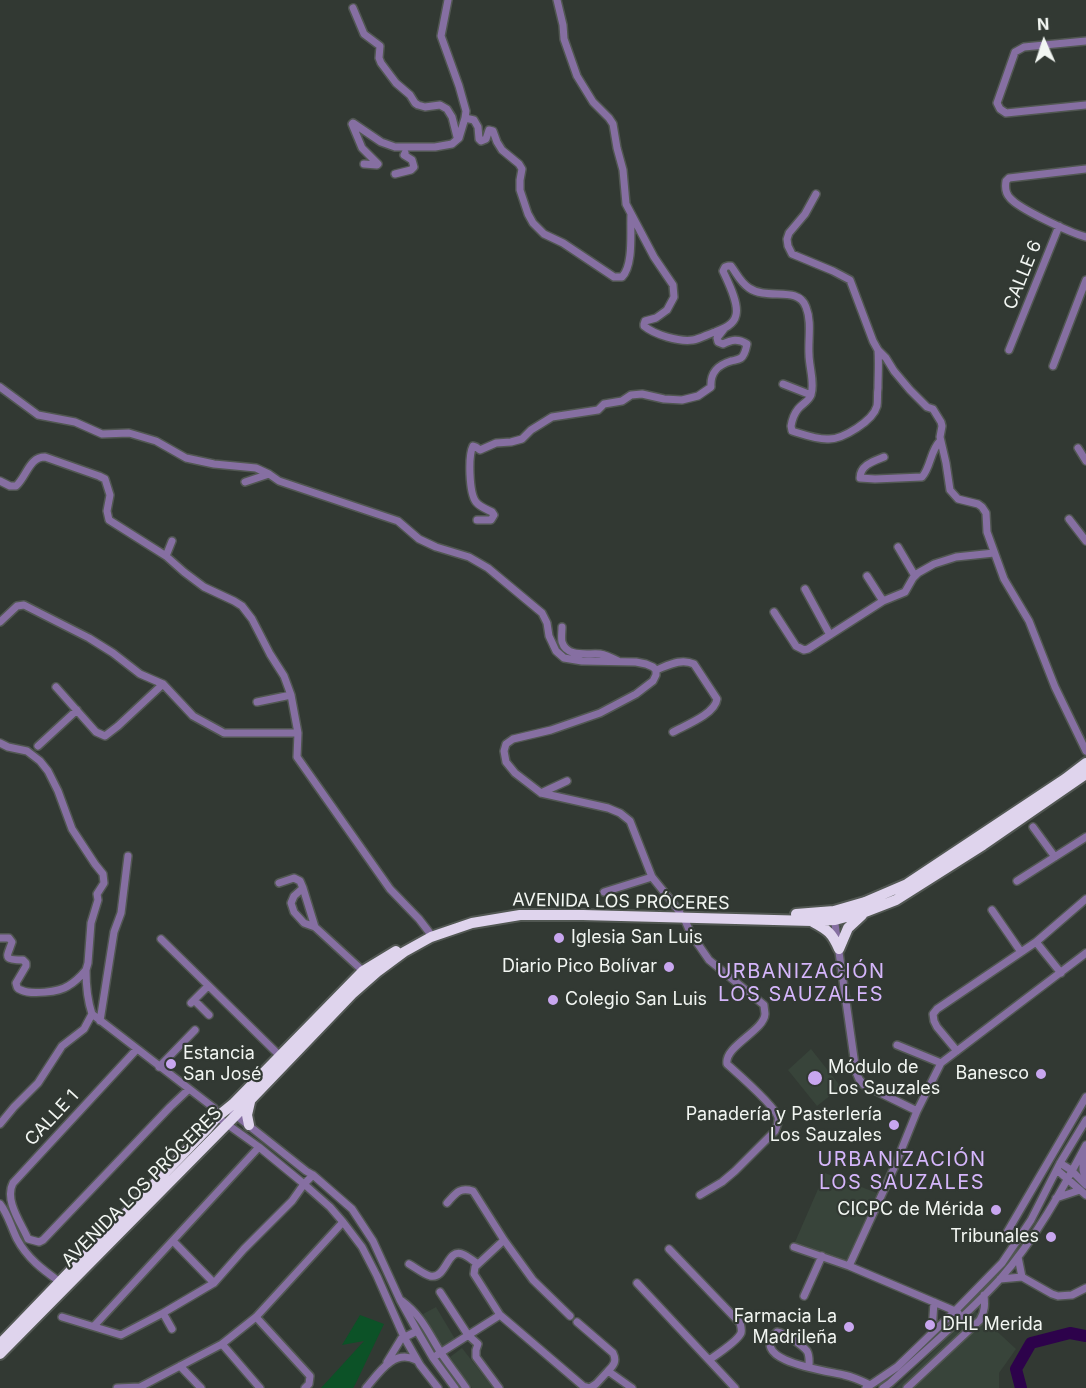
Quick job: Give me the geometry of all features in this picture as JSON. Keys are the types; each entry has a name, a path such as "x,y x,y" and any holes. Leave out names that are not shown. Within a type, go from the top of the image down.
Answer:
{"highway":[{"name":"AVENIDA LOS PRÓCERES","path":"0,1354 219,1116 231,1112 251,1098 368,978 431,937 472,923 520,915 834,916 907,884 1086,763"},
{"name":"AVENIDA LOS PRÓCERES","path":"231,1112 279,1055 363,971 429,932 467,918 510,910 564,909 812,921 865,912 896,900 983,845 1086,774"},
{"path":"839,949 848,928 865,912"},
{"path":"812,921 834,936 839,949"},
{"path":"249,1125 247,1111 251,1098"},
{"name":"AVENIDA LOS PRÓCERES","path":"0,1344 219,1116"}],"street":[{"path":"364,164 377,165 378,163 362,148 353,129 353,123 384,144 394,147 445,146 459,138 466,111 441,36 448,0"},
{"path":"557,0 564,39 577,76 593,102 613,124 623,170 626,204 642,236 674,288 674,297 667,310 656,318 645,321 644,327 677,339 693,340 724,328"},
{"path":"353,8 364,34 380,46 381,63 396,83 418,105 425,107 440,105 447,109 459,138"},
{"path":"1085,107 1006,113 1000,110 997,104 1015,52 1024,47 1086,40"},
{"path":"465,118 474,120 481,141 486,139 489,130 493,131 502,150 519,164 522,169 520,190 533,223 544,234 615,277 622,277 628,268 631,212"},
{"path":"395,174 414,168 412,160 402,154 413,148"},
{"path":"1086,169 1013,178 1006,181 1006,191 1013,201 1059,226 1086,237"},
{"path":"816,194 805,214 789,232 788,246 792,254 850,280 878,350 910,390 934,411 941,424 939,434 950,490 958,498 978,504 986,513 987,532 1004,579 1029,621 1055,687 1086,751"},
{"name":"CALLE 6","path":"1009,350 1059,226"},
{"path":"477,520 489,520 494,515 476,502 472,493 470,454 473,447 480,450 496,443 517,441 547,419 598,410 604,404 622,401 631,395 642,394 679,400 698,396 711,387 712,375 717,369 741,358 745,353 747,344 745,342 730,340 723,344 718,342 717,338 724,328 736,318 737,312 723,271 724,267 731,266 742,283 756,292 789,294 804,302 807,310 811,395 795,414 791,426 792,431 802,435 830,439 865,423 877,406 878,350"},
{"path":"1053,366 1086,280"},
{"path":"783,384 811,395"},
{"path":"0,387 38,415 75,422 102,434 129,433 156,441 186,458 214,464 256,468 279,481 398,521 419,539 469,557 488,568 542,613 556,651 564,658 646,664 656,670"},
{"path":"884,458 863,468 860,478 874,480 922,477 940,441"},
{"path":"1078,448 1086,461"},
{"path":"0,481 16,486 34,460 43,457 99,476 105,480 110,495 107,511 110,520 166,556 204,586 242,606 252,619 284,676 291,695 298,733 297,757 390,889 429,932"},
{"path":"245,482 269,474"},
{"path":"1069,519 1086,541"},
{"path":"166,556 172,541"},
{"path":"897,547 915,576"},
{"path":"774,612 796,646 808,649 884,601 905,592 915,576 934,564 956,557 994,553"},
{"path":"867,576 884,601"},
{"path":"805,589 830,635"},
{"path":"0,622 17,606 24,605 89,638 140,674 163,684 193,716 224,733 298,733"},
{"path":"562,627 562,642 571,652 579,655 599,654 620,662"},
{"path":"656,670 680,661 688,661 694,664 717,699 716,705 708,712 673,732"},
{"path":"656,670 653,681 636,694 609,708 551,730 513,739 506,744 504,751 506,762 515,773 541,793 608,808 620,813 630,821 652,877 682,915 709,960 764,1005 763,1022 734,1048 726,1061 776,1113 778,1125 775,1131 735,1171 700,1195"},
{"path":"56,687 96,732 105,736 163,684"},
{"path":"256,702 291,695"},
{"path":"38,746 77,711"},
{"path":"0,743 27,751 48,771 72,829 103,874 104,883 98,894 91,923 86,970 87,999 92,1014 189,1089 330,1208 362,1247 404,1337 420,1365"},
{"path":"541,793 567,781"},
{"path":"1033,827 1055,857"},
{"path":"1017,881 1086,837"},
{"path":"100,1021 114,932 121,914 128,856"},
{"path":"604,892 652,877"},
{"path":"279,883 294,878 300,881 315,927"},
{"path":"303,888 294,896 291,903 294,912 304,923 315,927 363,971"},
{"path":"957,1050 934,1021 933,1014 937,1009 1036,942 1086,899"},
{"path":"992,910 1021,952"},
{"path":"834,916 856,1072 864,1085 917,1111"},
{"path":"0,938 9,938 12,942 7,954 10,960 26,963 16,983 21,991 43,993 62,990 86,970"},
{"path":"161,939 279,1055"},
{"path":"1036,942 1061,973"},
{"path":"849,1266 894,1168 917,1111 941,1063 1086,953"},
{"path":"208,986 193,1002 209,1015"},
{"path":"0,1124 38,1083 62,1046 84,1029 92,1014"},
{"path":"159,1067 195,1030"},
{"path":"897,1045 941,1063"},
{"name":"CALLE 1","path":"137,1049 10,1188 17,1215 28,1239 39,1242 43,1240 189,1089"},
{"path":"1016,1241 1006,1234 1086,1097"},
{"path":"231,1112 313,1175 352,1209 374,1241 400,1300 425,1345 455,1388"},
{"path":"809,1367 809,1355 805,1349 783,1333 777,1332 774,1335 770,1348 779,1357 793,1363 809,1367 843,1375 868,1387 897,1367 1002,1263 1031,1220 1086,1120"},
{"path":"94,1326 259,1148"},
{"path":"882,1388 962,1317 1000,1279 1018,1257 1056,1198 1084,1148"},
{"path":"1084,1148 1085,1188"},
{"path":"1059,1167 1071,1170 1085,1188"},
{"path":"1059,1167 1067,1179 1085,1188"},
{"path":"62,1317 121,1335 163,1313 214,1283 292,1201 313,1175"},
{"path":"1056,1198 1085,1188"},
{"path":"447,1203 458,1191 465,1189 473,1191 533,1280 570,1316"},
{"path":"1029,1196 1039,1202"},
{"path":"0,1204 16,1238 27,1254 38,1266 60,1282"},
{"path":"117,1388 140,1388 222,1344 256,1317 343,1222"},
{"path":"504,1240 478,1264 474,1274 500,1315 582,1386 590,1388 608,1371 616,1358 578,1322"},
{"path":"173,1241 214,1283"},
{"path":"794,1248 849,1266 956,1311 962,1317"},
{"path":"669,1249 740,1323 742,1331 738,1337 709,1360"},
{"path":"409,1263 428,1276 440,1274 453,1255 457,1253 462,1253 478,1264"},
{"path":"804,1296 822,1256"},
{"path":"1018,1257 1022,1277"},
{"path":"1000,1279 1022,1277 1058,1296 1072,1295 1086,1288"},
{"path":"637,1283 735,1388"},
{"path":"440,1292 468,1335 478,1344 476,1357 499,1388"},
{"path":"907,1388 980,1320 986,1305 984,1295"},
{"path":"400,1300 409,1306 425,1324 466,1388"},
{"path":"932,1332 934,1302"},
{"path":"163,1313 172,1329"},
{"path":"433,1358 500,1315"},
{"path":"256,1317 310,1376 309,1384 305,1388"},
{"path":"385,1366 397,1343 417,1331"},
{"path":"222,1344 260,1388"},
{"path":"366,1388 395,1358 425,1345"},
{"path":"404,1356 415,1359 438,1388"},
{"path":"180,1366 201,1388"},
{"path":"608,1371 632,1388"}],"shaded area":[{"name":"Módulo de Los Sauzales","path":"811,1049 841,1087 817,1106 788,1070"},
{"path":"825,1173 877,1193 847,1260 795,1242"},
{"path":"436,1307 455,1339 442,1346 423,1314"},
{"path":"975,1311 1016,1349 999,1373 999,1388 896,1388"},
{"path":"462,1348 493,1388 472,1388 450,1357"}],"green space":[{"path":"360,1315 384,1324 355,1385 353,1388 321,1388 364,1341 342,1345"}],"waterway":[{"path":"1021,1388 1016,1369 1031,1343 1070,1333 1086,1336"}],"place":[{"name":"Iglesia San Luis","path":"559,938"},
{"name":"Diario Pico Bolívar","path":"669,967"},
{"name":"Colegio San Luis","path":"553,1000"},
{"name":"Estancia San José","path":"171,1064"},
{"name":"Banesco","path":"1041,1074"},
{"name":"Módulo de Los Sauzales","path":"815,1078"},
{"name":"Panadería y Pasterlería Los Sauzales","path":"894,1125"},
{"name":"CICPC de Mérida","path":"996,1210"},
{"name":"Tribunales","path":"1051,1237"},
{"name":"DHL Merida","path":"930,1325"},
{"name":"Farmacia La Madrileña","path":"849,1327"}],"district":[{"name":"URBANIZACIÓN LOS SAUZALES","path":"801,984"},
{"name":"URBANIZACIÓN LOS SAUZALES","path":"902,1172"}]}
